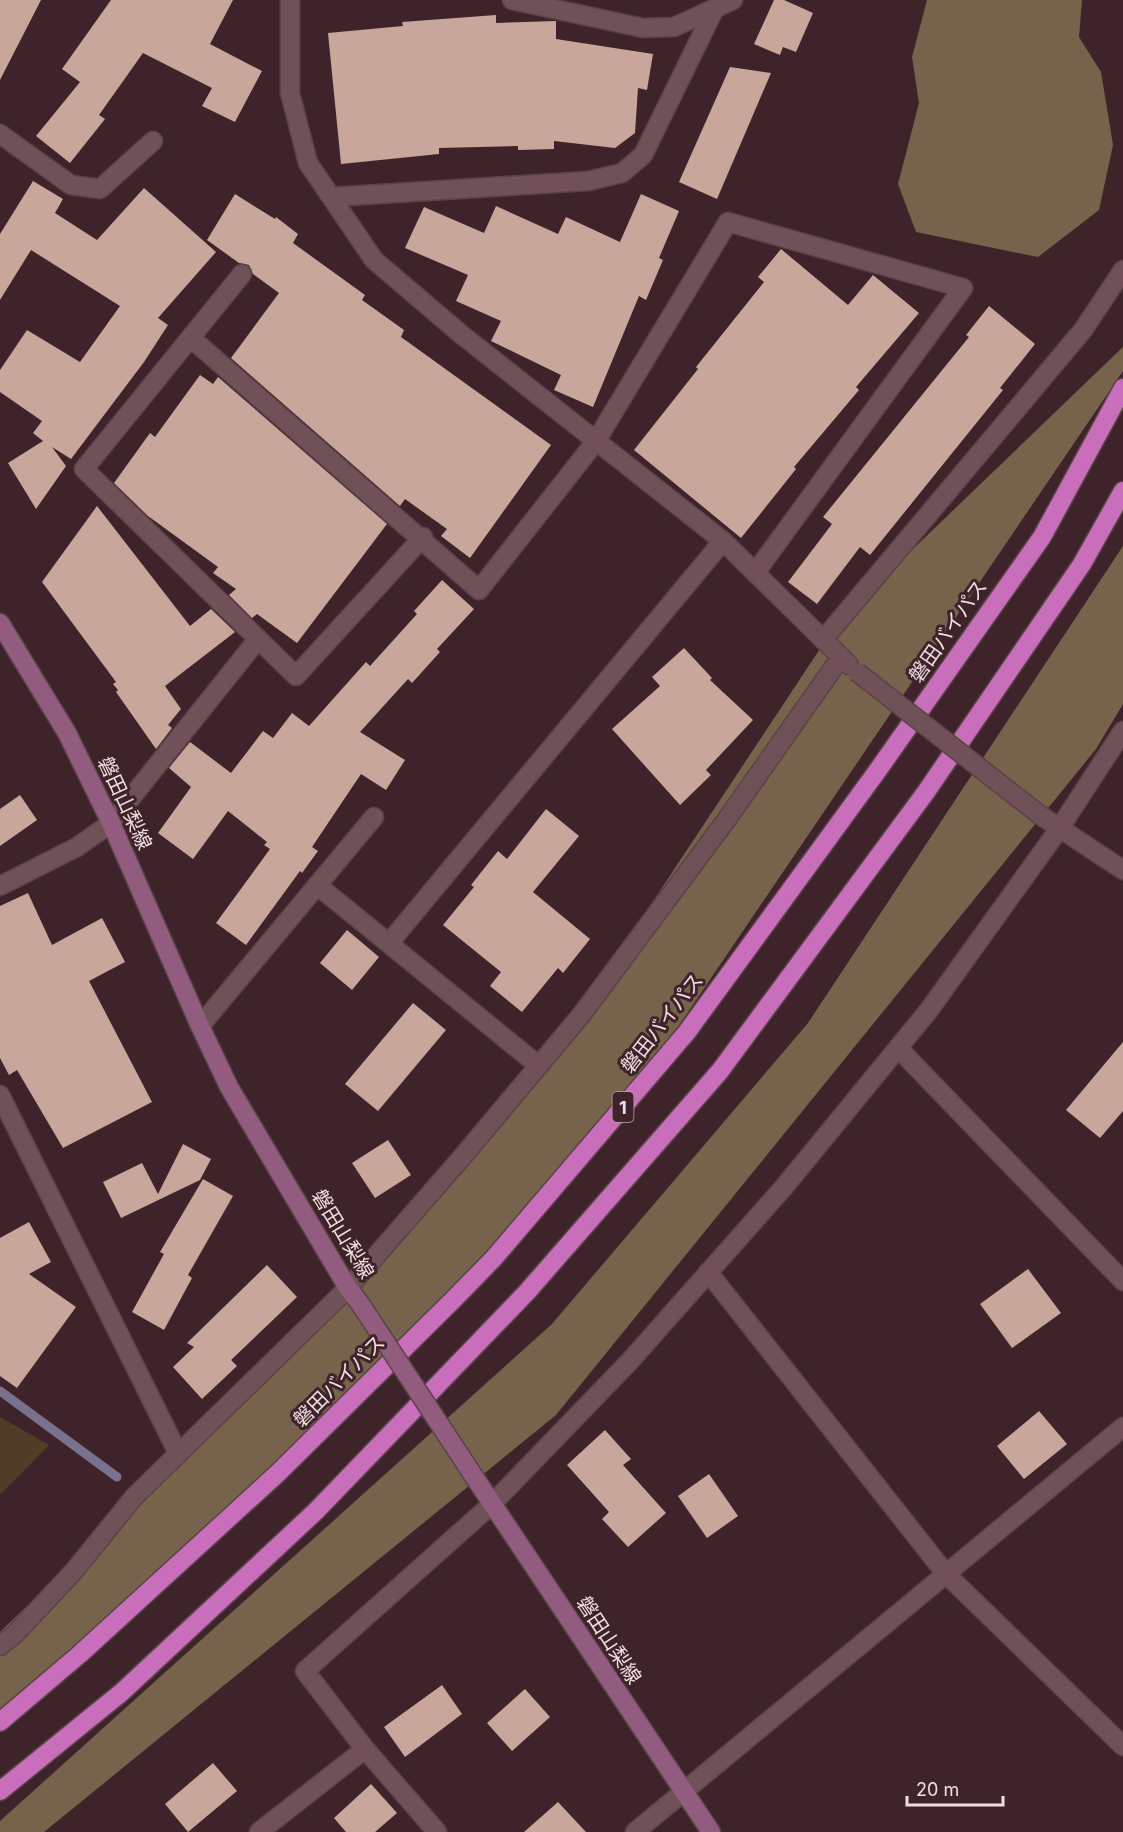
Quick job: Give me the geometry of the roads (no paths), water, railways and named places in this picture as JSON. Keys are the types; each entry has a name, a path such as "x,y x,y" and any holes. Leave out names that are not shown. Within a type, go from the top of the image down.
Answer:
{"highway":[{"name":"磐田バイパス","path":"0,1722 80,1654 278,1473 459,1294 494,1258 687,1032 878,770 1042,537 1123,388"},
{"path":"0,1791 122,1692 316,1511 527,1292 720,1071 926,792 1082,564 1123,491"}],"main road":[{"name":"磐田山梨線","path":"0,623 67,733 111,823 200,1026 229,1086 348,1288 711,1832"}],"street":[{"path":"290,0 290,93 308,163 374,260 462,335 723,541 857,672 1040,815 1123,870"},
{"path":"512,0 643,28 674,27 733,0"},
{"path":"331,197 588,181 622,173 643,155 715,8"},
{"path":"0,134 71,185 100,189 153,141"},
{"path":"190,338 423,537 479,590 596,441 728,222 963,288 755,573"},
{"path":"824,640 1083,330 1123,270"},
{"path":"242,274 84,469 296,676 423,537"},
{"path":"388,943 723,541"},
{"path":"0,886 77,847 111,823 258,639"},
{"path":"0,1646 15,1634 74,1571 134,1497 348,1288 539,1066 582,1014 728,819 842,657"},
{"path":"437,1832 365,1749 305,1671 492,1504 630,1361 784,1187 928,1010 1059,829 1123,731"},
{"path":"200,1026 374,817"},
{"path":"317,885 539,1066"},
{"path":"898,1048 1123,1281"},
{"path":"0,1095 178,1453"},
{"path":"708,1272 946,1574 1123,1746"},
{"path":"635,1832 1123,1427"},
{"path":"259,1832 365,1749"}],"waterway":[{"path":"0,1391 117,1477"}]}
